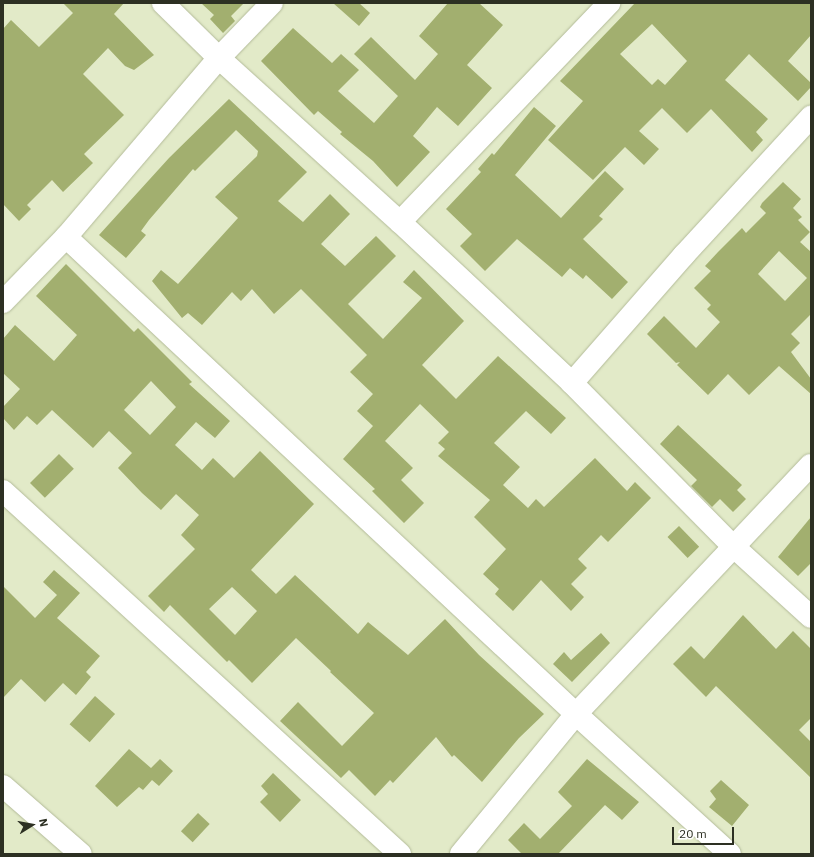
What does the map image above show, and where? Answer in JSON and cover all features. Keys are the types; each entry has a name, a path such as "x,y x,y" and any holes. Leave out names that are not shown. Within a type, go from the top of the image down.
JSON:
{"street":[{"path":"163,3 219,58 400,222 572,383 733,546 811,617"},
{"path":"3,302 66,237 219,58 272,3"},
{"path":"400,222 609,3"},
{"path":"572,383 684,255 811,117"},
{"path":"66,237 576,714 730,854"},
{"path":"461,854 576,714 811,465"},
{"path":"3,491 400,854"},
{"path":"3,786 81,854"}],"building":[{"path":"63,3 124,3 114,14 154,55 134,70 125,66 108,48 83,74 124,115 84,154 93,163 63,192 52,180 27,205 31,209 19,221 3,204 3,29 11,20 39,47 73,13"},
{"path":"201,3 244,3 231,16 235,21 223,33 210,19 214,15"},
{"path":"333,3 359,3 370,13 359,26"},
{"path":"448,3 479,3 503,25 467,65 492,88 458,126 437,107 413,136 430,152 397,187 373,161 340,134 342,132 318,111 314,115 261,61 293,28 332,63 341,54 359,70 338,91 374,123 398,96 354,54 371,37 415,80 438,54 419,36"},
{"path":"635,3 811,3 811,35 788,61 811,83 811,87 798,101 749,54 725,80 768,119 756,132 763,140 752,152 711,109 687,133 662,108 639,131 659,149 644,165 625,147 593,180 548,140 583,101 560,81","holes":["652,24 687,61 665,85 658,79 652,85 620,54"]},
{"path":"229,99 307,172 278,201 303,222 330,194 350,214 321,244 345,266 376,236 396,256 348,304 383,339 422,298 403,282 414,270 464,321 422,365 456,399 498,356 566,418 551,434 526,411 494,443 520,467 503,485 528,508 536,499 544,507 595,458 627,491 635,482 651,498 608,542 601,535 578,559 587,568 571,584 584,597 571,611 541,580 513,611 495,594 499,589 483,574 506,549 474,517 490,500 438,456 445,449 438,443 449,432 420,404 385,441 413,468 401,480 424,503 404,523 372,491 375,489 343,459 373,426 357,411 373,394 350,372 367,355 301,289 274,314 252,289 241,301 232,292 202,325 188,313 182,318 152,281 161,270 178,284 238,218 215,197 257,156 258,151 236,130 195,171 193,169 149,220 141,231 146,235 126,258 99,235 169,158"},
{"path":"534,107 556,126 515,175 561,218 605,171 624,189 599,216 603,219 583,239 628,282 612,299 586,275 583,279 570,268 562,277 517,239 485,271 460,246 472,234 446,209 481,172 478,169 492,153 494,155"},
{"path":"783,182 801,199 793,208 802,217 798,220 810,232 800,242 811,252 811,314 791,334 800,343 791,352 811,379 811,394 779,366 749,395 728,374 708,395 677,365 680,362 676,363 647,334 664,316 696,348 720,322 707,309 711,305 694,288 711,271 705,266 718,252 742,228 746,233 766,213 760,207 762,203","holes":["779,251 807,278 785,301 758,274"]},
{"path":"66,264 134,332 138,328 192,382 189,384 230,421 215,438 196,422 175,445 202,470 213,458 234,478 260,451 314,504 251,570 276,594 295,575 358,634 368,622 408,655 445,619 479,655 544,714 519,738 482,782 454,755 452,757 436,737 393,783 390,780 375,796 349,770 341,778 280,721 298,702 342,746 374,713 330,672 331,671 296,638 252,683 229,660 227,662 170,605 164,612 148,596 195,549 181,535 199,515 176,494 161,510 142,493 118,468 132,453 109,431 93,448 52,410 37,425 27,416 14,430 3,418 3,407 20,389 3,373 3,339 15,325 54,361 77,335 36,296","holes":["151,381 176,407 150,435 124,410","232,587 257,611 235,635 209,609"]},
{"path":"678,425 742,485 737,490 746,499 733,512 720,499 712,507 691,486 697,480 660,444"},
{"path":"59,454 74,469 45,498 30,483"},
{"path":"811,517 811,563 798,576 778,557"},
{"path":"679,526 699,547 688,558 667,537"},
{"path":"54,570 80,593 57,618 100,656 86,672 91,677 76,695 63,683 45,702 21,679 3,698 3,586 35,618 57,595 43,582"},
{"path":"743,615 776,649 793,631 811,649 811,718 799,730 811,742 811,778 716,686 706,697 673,664 691,646 704,659"},
{"path":"601,633 610,643 572,682 553,664 564,652 571,660"},
{"path":"95,696 115,714 90,742 70,724"},
{"path":"129,749 151,768 160,759 173,771 159,786 152,780 143,790 139,787 117,807 95,786"},
{"path":"587,759 639,802 622,820 605,805 558,854 522,854 508,840 524,823 540,839 572,806 558,792"},
{"path":"273,773 301,800 280,822 260,802 268,794 261,786"},
{"path":"721,780 749,805 732,826 709,807 716,799 710,791"},
{"path":"198,813 210,824 193,842 181,831"}]}
